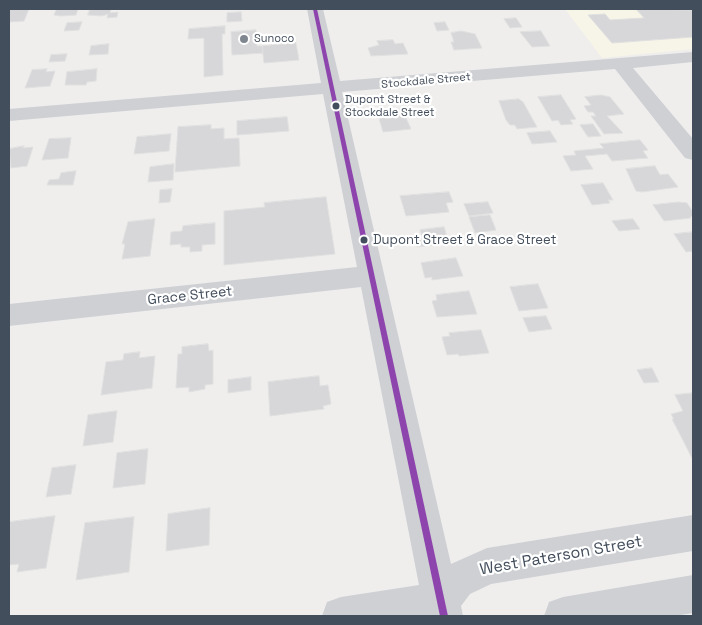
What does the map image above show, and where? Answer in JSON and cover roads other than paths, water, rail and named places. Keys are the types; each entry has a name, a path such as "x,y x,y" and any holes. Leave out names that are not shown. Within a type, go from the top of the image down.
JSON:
{"street":[{"path":"315,9 371,276 448,611 341,616"},
{"name":"Stockdale Street","path":"9,115 693,58"},
{"path":"620,64 693,153"},
{"name":"Grace Street","path":"9,315 371,276"},
{"name":"West Paterson Street","path":"448,611 457,581 487,566 693,533"},
{"path":"563,616 693,594"}],"place":[{"name":"Sunoco","path":"244,39"},
{"name":"Dupont Street & Stockdale Street","path":"336,106"},
{"name":"Dupont Street & Grace Street","path":"364,240"}]}
